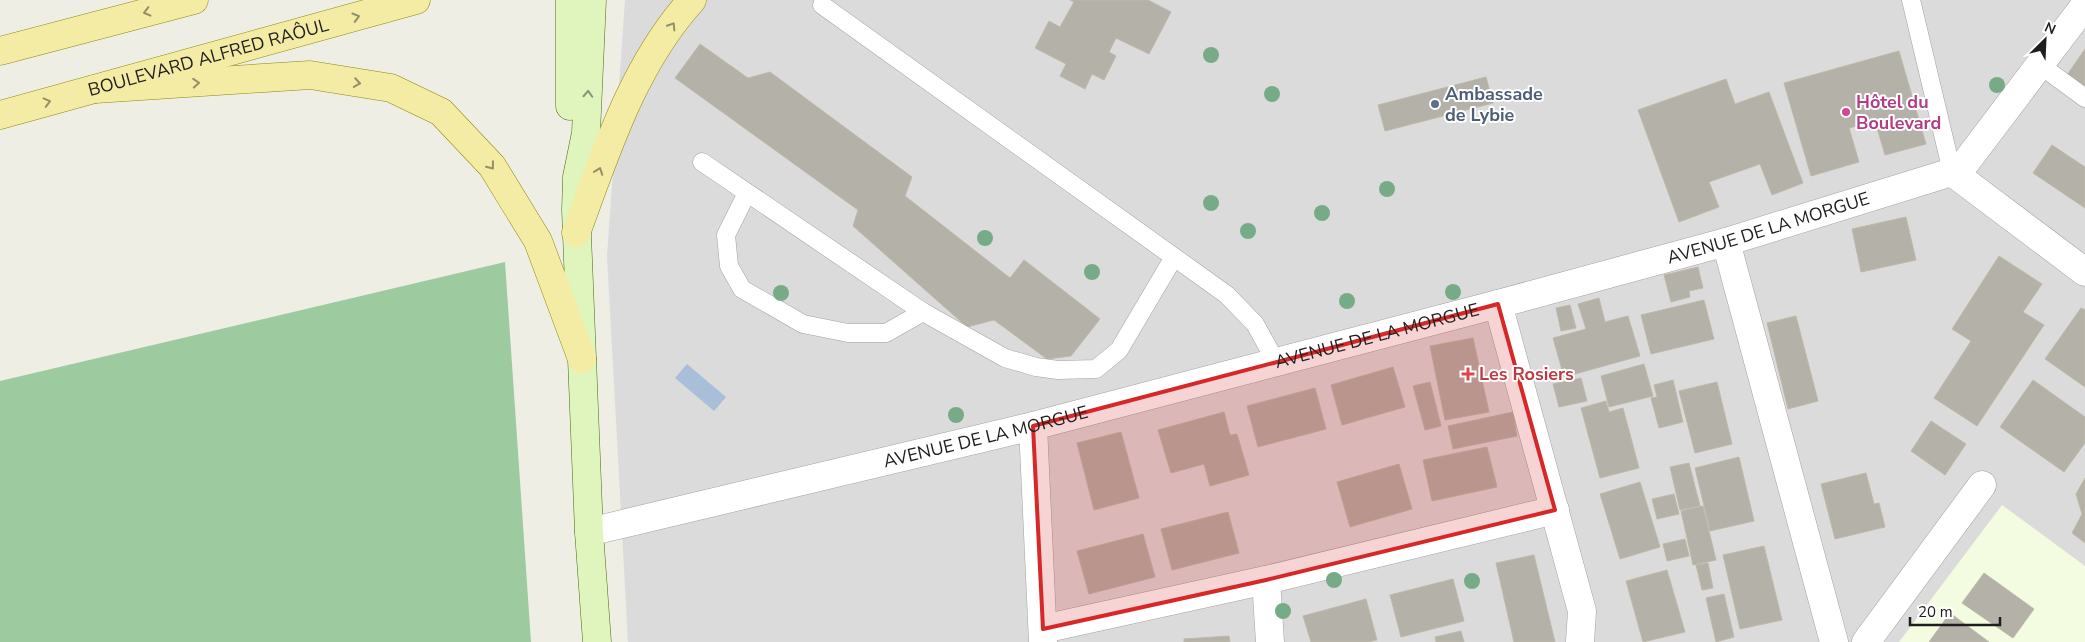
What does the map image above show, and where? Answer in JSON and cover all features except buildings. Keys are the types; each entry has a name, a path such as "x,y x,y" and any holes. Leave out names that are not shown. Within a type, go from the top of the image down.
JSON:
{"main road":[{"path":"0,50 194,0"},
{"name":"BOULEVARD ALFRED RAÔUL","path":"0,115 416,0"},
{"path":"570,0 570,136 577,177"},
{"path":"592,0 586,133 577,177 576,233 589,532 597,642"},
{"path":"576,233 612,135 634,88 678,16 692,0"},
{"path":"95,89 310,75 391,88 441,112 492,166 538,241 582,359"}],"street":[{"name":"AVENUE DE LA MORGUE","path":"589,532 1033,426 1498,304 1726,242 1952,172 1963,166 2085,5"},
{"path":"1952,172 2085,272"},
{"path":"1726,242 1834,642"},
{"path":"1498,304 1582,611 1580,642"},
{"path":"1033,426 1043,636 1555,510"},
{"path":"1866,642 1982,485"},
{"path":"1266,580 1270,642"}],"lane":[{"path":"1911,0 1952,172"},
{"path":"822,5 1227,295 1255,324 1276,362"},
{"path":"2040,65 2085,98"},
{"path":"702,162 923,312 1005,358 1036,367 1058,370 1096,369 1119,350 1174,257"},
{"path":"747,193 726,235 729,266 742,289 803,324 848,332 886,333 923,312"}],"highlighted area":[{"path":"1498,304 1555,510 1266,580 1043,629 1033,426"}],"shaded area":[{"path":"625,0 2085,0 2085,642 628,642 607,256"},
{"path":"2002,505 2085,566 2085,642 1899,642"}],"green space":[{"path":"505,262 531,642 0,642 0,381"}],"water":[{"path":"687,364 726,397 714,411 675,378"}],"place":[{"name":"Ambassade de Lybie","path":"1435,104"},
{"name":"Hôtel du Boulevard","path":"1846,112"},
{"name":"Les Rosiers","path":"1468,374"}]}
